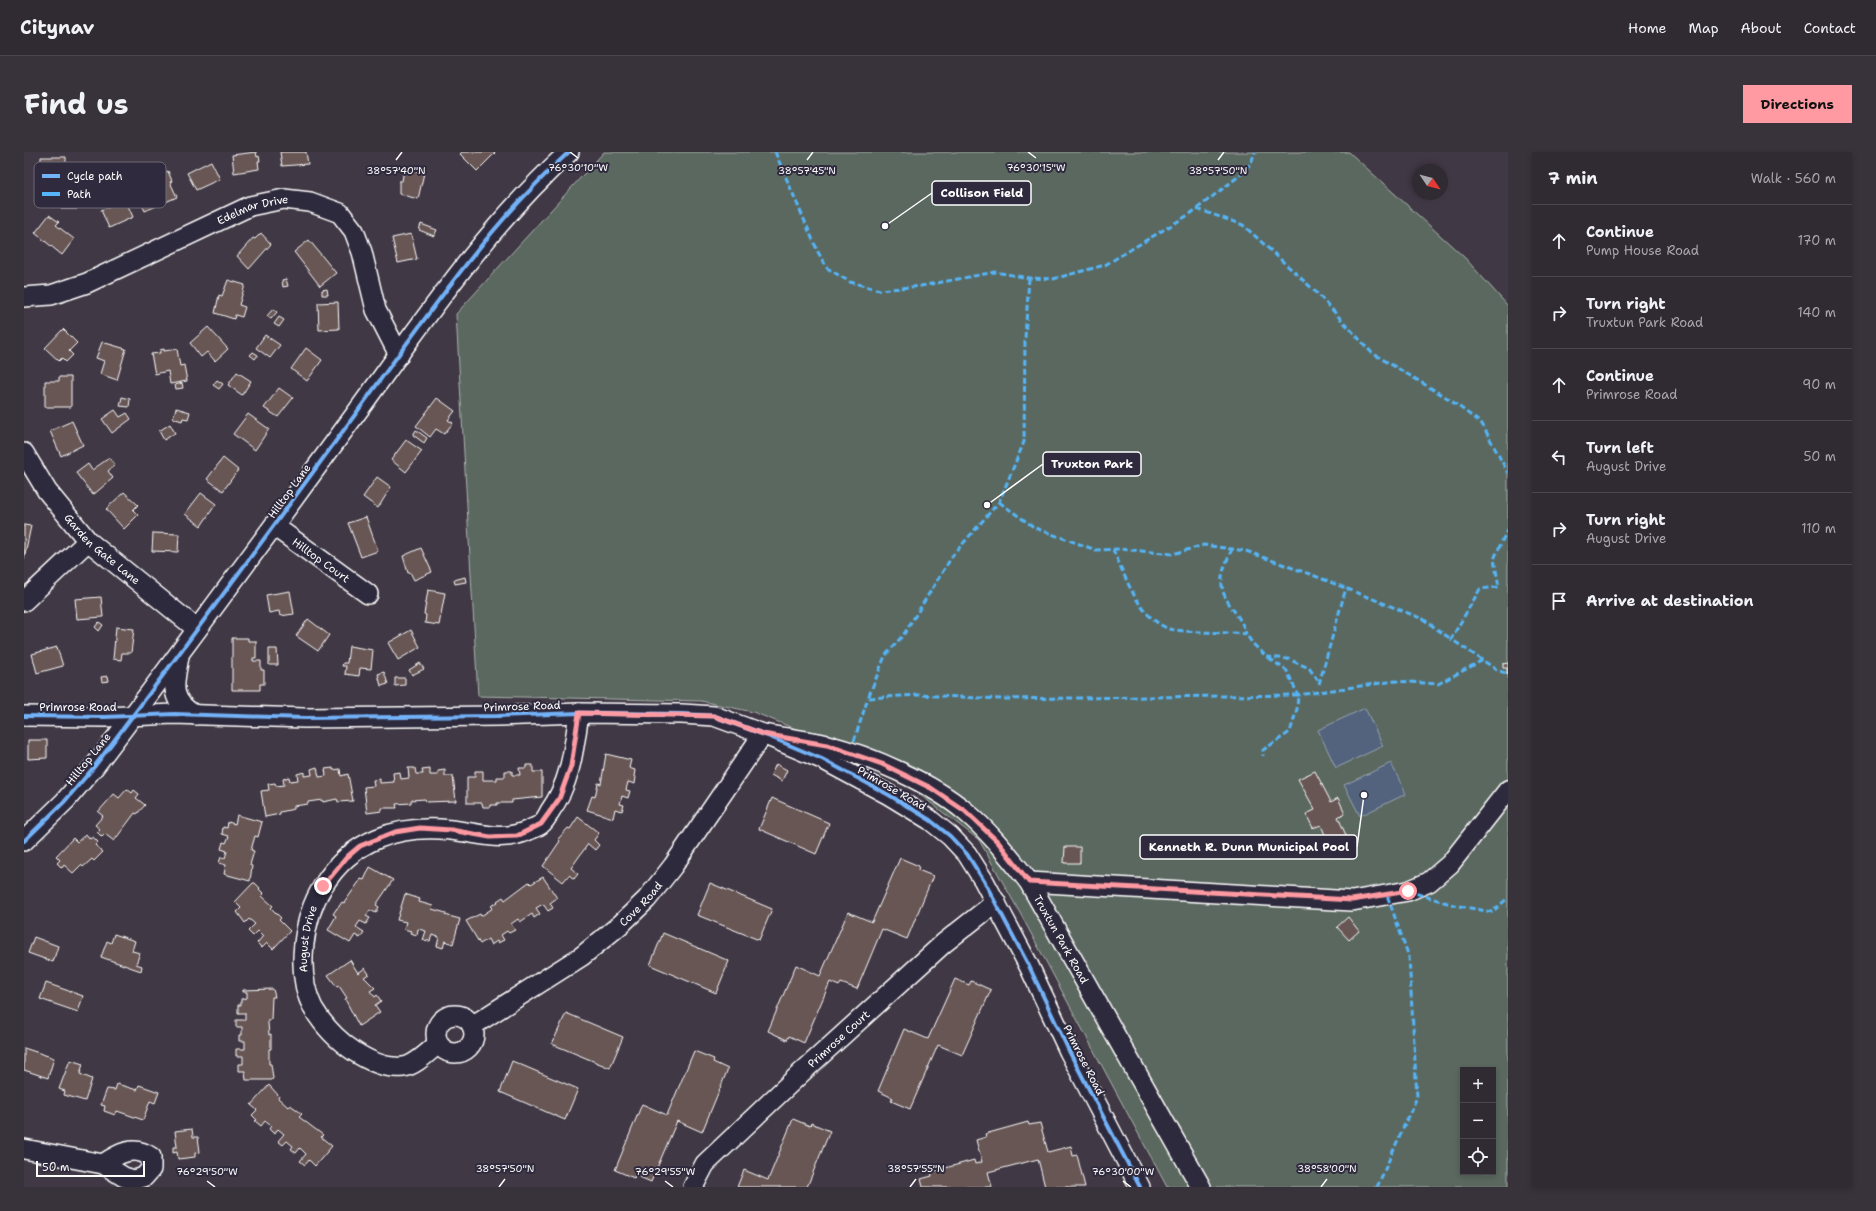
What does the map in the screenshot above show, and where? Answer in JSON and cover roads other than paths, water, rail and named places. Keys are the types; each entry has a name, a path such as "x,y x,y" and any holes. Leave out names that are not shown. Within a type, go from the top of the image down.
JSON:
{"street":[{"name":"Hilltop Lane","path":"24,841 65,801 94,768 464,268 512,211 569,152"},
{"name":"Edelmar Drive","path":"24,297 51,295 87,283 250,206 284,199 310,202 340,213 354,231 362,252 376,310 399,355"},
{"name":"Garden Gate Lane","path":"24,453 47,491 88,541 197,629"},
{"name":"Hilltop Court","path":"274,526 368,594"},
{"path":"24,600 88,541"},
{"path":"180,653 173,686 183,709 196,715"},
{"name":"Primrose Road","path":"24,716 132,717 174,714 305,718 408,718 579,713 714,716 763,734 822,759 889,794 930,820 950,836 967,854 996,902 1029,966 1069,1051 1140,1187"},
{"name":"August Drive","path":"438,1044 414,1063 404,1068 370,1062 343,1044 333,1034 313,1006 306,984 303,955 304,938 314,904 323,886 347,857 360,846 395,832 420,828 451,830 490,837 517,836 541,824 559,799 571,766 579,713"},
{"name":"Truxtun Park Road","path":"763,734 827,745 882,764 931,788 965,811 998,842 1029,882 1201,1187"},
{"name":"Cove Road","path":"472,1026 582,956 647,899 673,866 763,734"},
{"path":"1029,882 1352,900 1408,891 1429,882 1450,864 1508,790"},
{"name":"Primrose Court","path":"693,1187 705,1164 801,1073 944,943 996,902"},
{"path":"460,1015 466,1018 472,1026 474,1040 467,1050 454,1054 448,1053 438,1044 436,1031 438,1025 448,1016 460,1015"},
{"path":"24,1149 103,1164"}],"water":[{"path":"1365,708 1383,746 1336,768 1318,730"},
{"path":"1391,763 1406,794 1360,816 1344,785"}],"place":[{"name":"Collison Field","path":"885,226"},
{"name":"Truxton Park","path":"987,505"},
{"name":"Kenneth R. Dunn Municipal Pool","path":"1364,795"}]}
